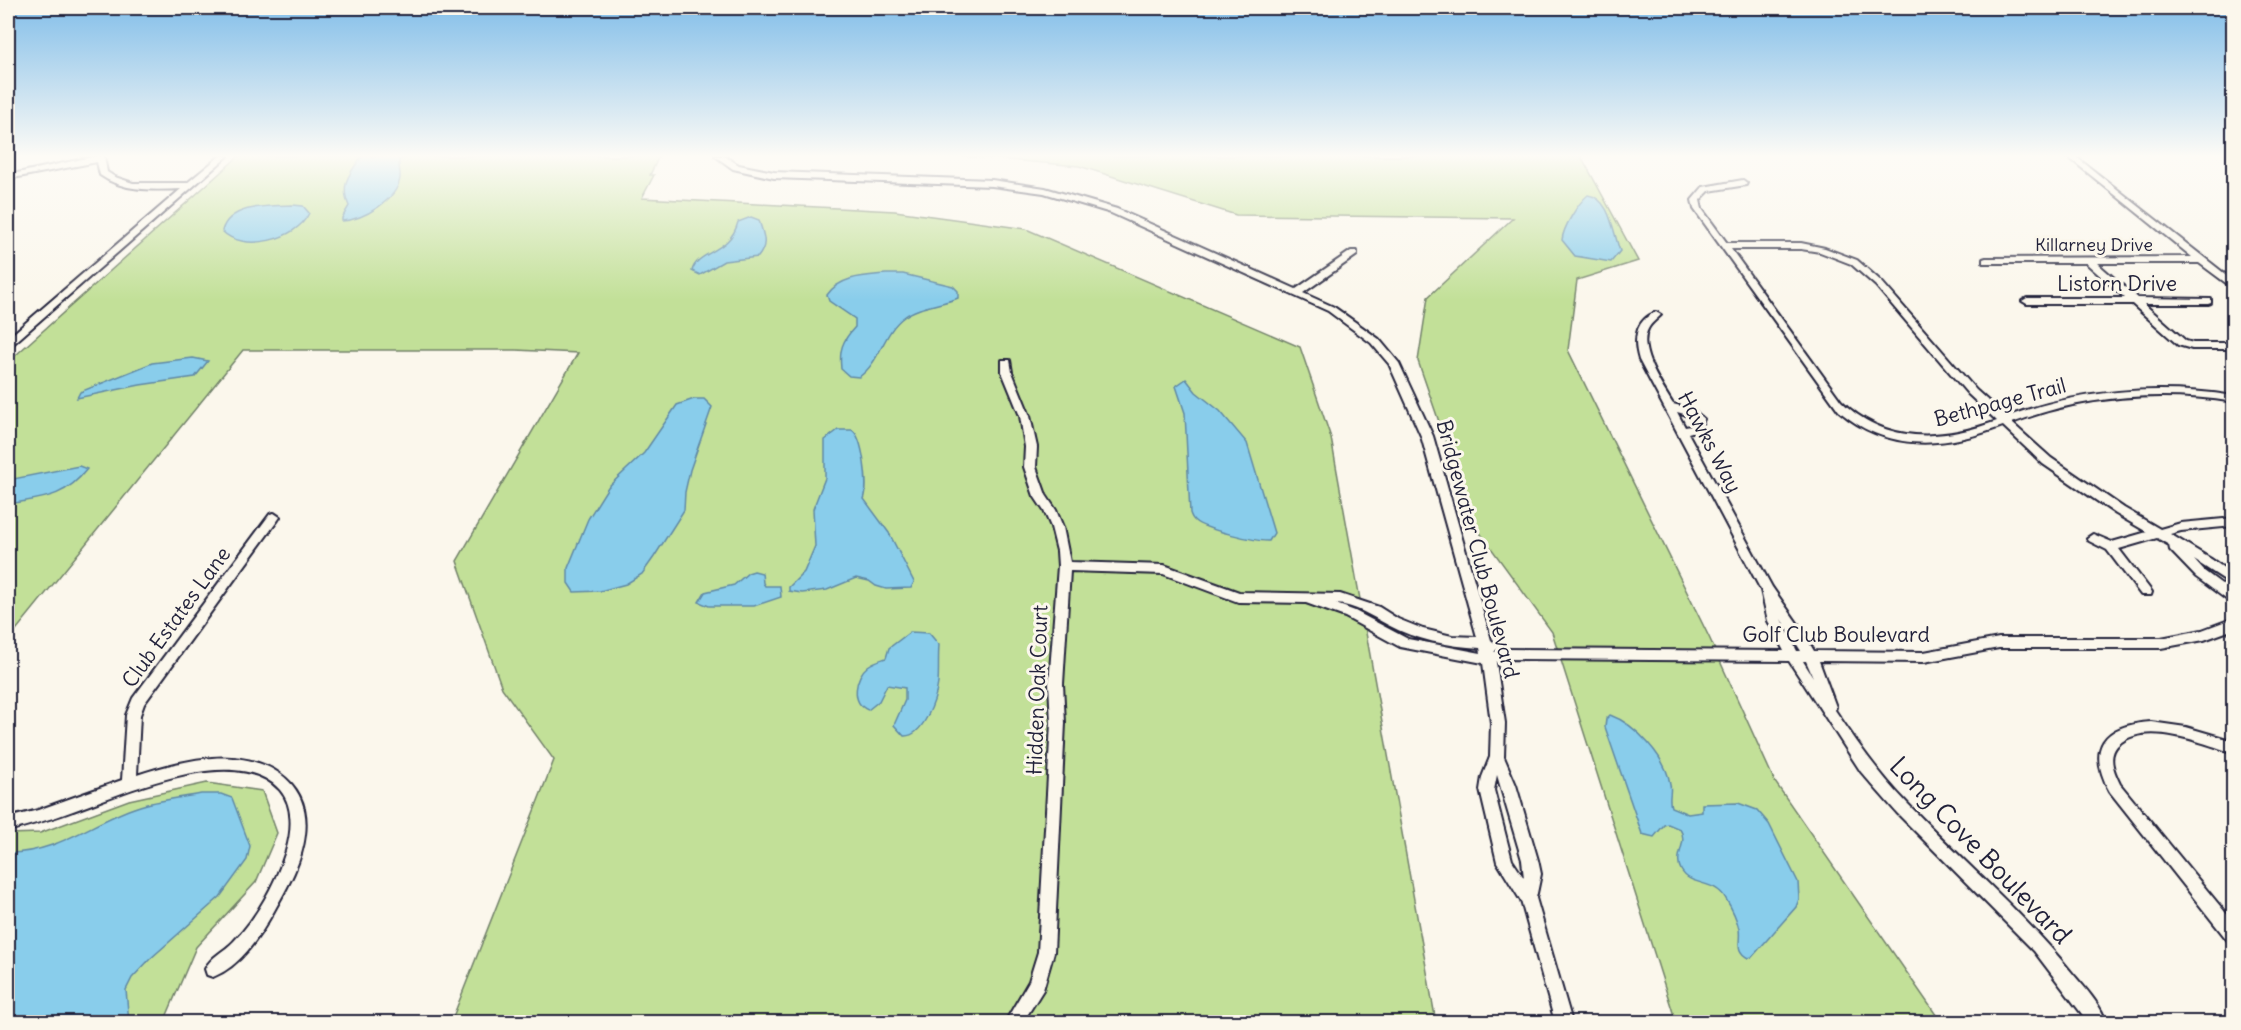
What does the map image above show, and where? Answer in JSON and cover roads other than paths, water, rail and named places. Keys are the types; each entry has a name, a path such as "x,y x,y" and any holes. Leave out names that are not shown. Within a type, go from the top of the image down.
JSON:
{"street":[{"path":"8,344 168,204"},
{"name":"Bridgewater Club Boulevard","path":"1090,204 1114,211 1331,309 1375,341 1394,363 1427,436 1485,643 1498,723 1497,757 1489,777 1487,790 1505,862 1528,898 1563,1023"},
{"name":"Bethpage Trail","path":"1696,204 1723,246 1837,403 1860,422 1903,438 1935,441 1955,439 2038,409 2110,396 2184,394 2234,399"},
{"path":"2132,204 2234,286"},
{"path":"1723,246 1801,246 1822,250 1854,262 1879,284 1971,392 2047,460 2083,487 2207,562 2231,580"},
{"path":"1297,293 1354,253"},
{"path":"2088,260 2186,345 2234,346"},
{"name":"Killarney Drive","path":"1986,261 2202,260"},
{"name":"Listorn Drive","path":"2026,301 2208,301"},
{"name":"Hawks Way","path":"1656,315 1645,321 1640,345 1647,367 1767,590 1790,621 1809,657"},
{"name":"Hidden Oak Court","path":"1006,362 1007,372 1025,416 1031,447 1030,467 1040,496 1057,527 1064,566 1056,684 1058,723 1046,952 1037,984 1013,1023"},
{"path":"1669,407 1688,411 1699,419 1695,428 1682,431"},
{"name":"Club Estates Lane","path":"129,785 133,715 138,702 274,517"},
{"path":"2111,547 2156,533 2200,524 2234,522"},
{"path":"2156,533 2209,582 2234,600"},
{"path":"2093,538 2111,547 2146,592"},
{"name":"Golf Club Boulevard","path":"1064,566 1152,568 1178,573 1238,597 1309,599 1388,626 1436,637 1485,643 1506,654"},
{"path":"2209,582 2231,580"},
{"name":"Hawks Way","path":"1767,590 1775,621 1793,656"},
{"name":"Golf Club Boulevard","path":"1388,626 1404,643 1488,659 1506,654 1924,657 2000,643 2161,643 2204,635 2234,623"},
{"name":"Long Cove Boulevard","path":"1793,656 1854,752 1882,787 2040,945 2075,989 2098,1023"},
{"name":"Long Cove Boulevard","path":"1809,657 1825,687 1830,711"},
{"path":"2234,747 2170,730 2138,728 2123,732 2116,737 2106,751 2105,759 2107,773 2115,788 2234,936"},
{"name":"Bridgewater Club Boulevard","path":"1497,757 1509,785 1530,860 1533,874 1528,898"},
{"path":"8,824 78,804 158,774 204,764 249,766 272,775 293,795 298,813 297,841 281,881 252,931 240,947 213,969"}],"water":[{"path":"348,204 382,204 360,217 342,221"},
{"path":"1580,204 1602,204 1610,217 1620,251 1611,262 1575,256 1562,240"},
{"path":"303,206 309,213 303,222 282,236 256,242 243,241 231,238 222,231 226,222 242,211 252,208"},
{"path":"751,217 759,220 764,239 758,257 724,261 700,275 692,271 700,259 728,240 738,222"},
{"path":"886,274 903,274 953,286 958,291 958,298 916,310 904,317 891,331 866,371 859,377 849,376 841,369 842,346 855,327 855,319 829,301 827,295 832,289 846,281"},
{"path":"193,358 208,361 195,377 77,398 80,392 152,363"},
{"path":"1186,379 1196,392 1220,411 1247,443 1274,533 1269,541 1219,531 1200,524 1192,517 1185,413 1176,386"},
{"path":"694,399 704,399 712,407 690,470 684,510 642,574 626,584 600,591 574,592 568,583 568,568 588,519 608,487 644,453 677,405"},
{"path":"838,430 852,430 856,434 864,462 866,484 864,499 889,533 914,582 911,588 886,589 856,578 827,590 802,593 789,591 789,587 804,572 815,546 813,509 825,478 825,440"},
{"path":"79,466 87,469 61,492 8,504 8,480"},
{"path":"754,571 762,573 765,586 780,586 781,597 754,606 709,606 699,602 705,592 734,585 748,573"},
{"path":"910,632 929,633 939,645 938,678 935,699 923,724 911,735 904,736 894,725 905,700 905,688 887,685 879,701 868,710 859,702 856,689 864,670 872,663 886,658 889,648"},
{"path":"1610,715 1620,719 1639,734 1656,753 1667,774 1671,807 1688,814 1702,812 1702,804 1738,803 1757,810 1769,824 1798,882 1799,899 1796,907 1752,957 1748,958 1741,952 1737,922 1721,892 1685,876 1681,870 1679,859 1683,839 1680,829 1668,824 1664,825 1654,837 1642,834 1605,727 1606,719"},
{"path":"201,794 221,794 232,798 250,846 247,860 220,897 132,978 126,990 129,1022 8,1022 8,853 43,848 120,813 145,805"}]}
